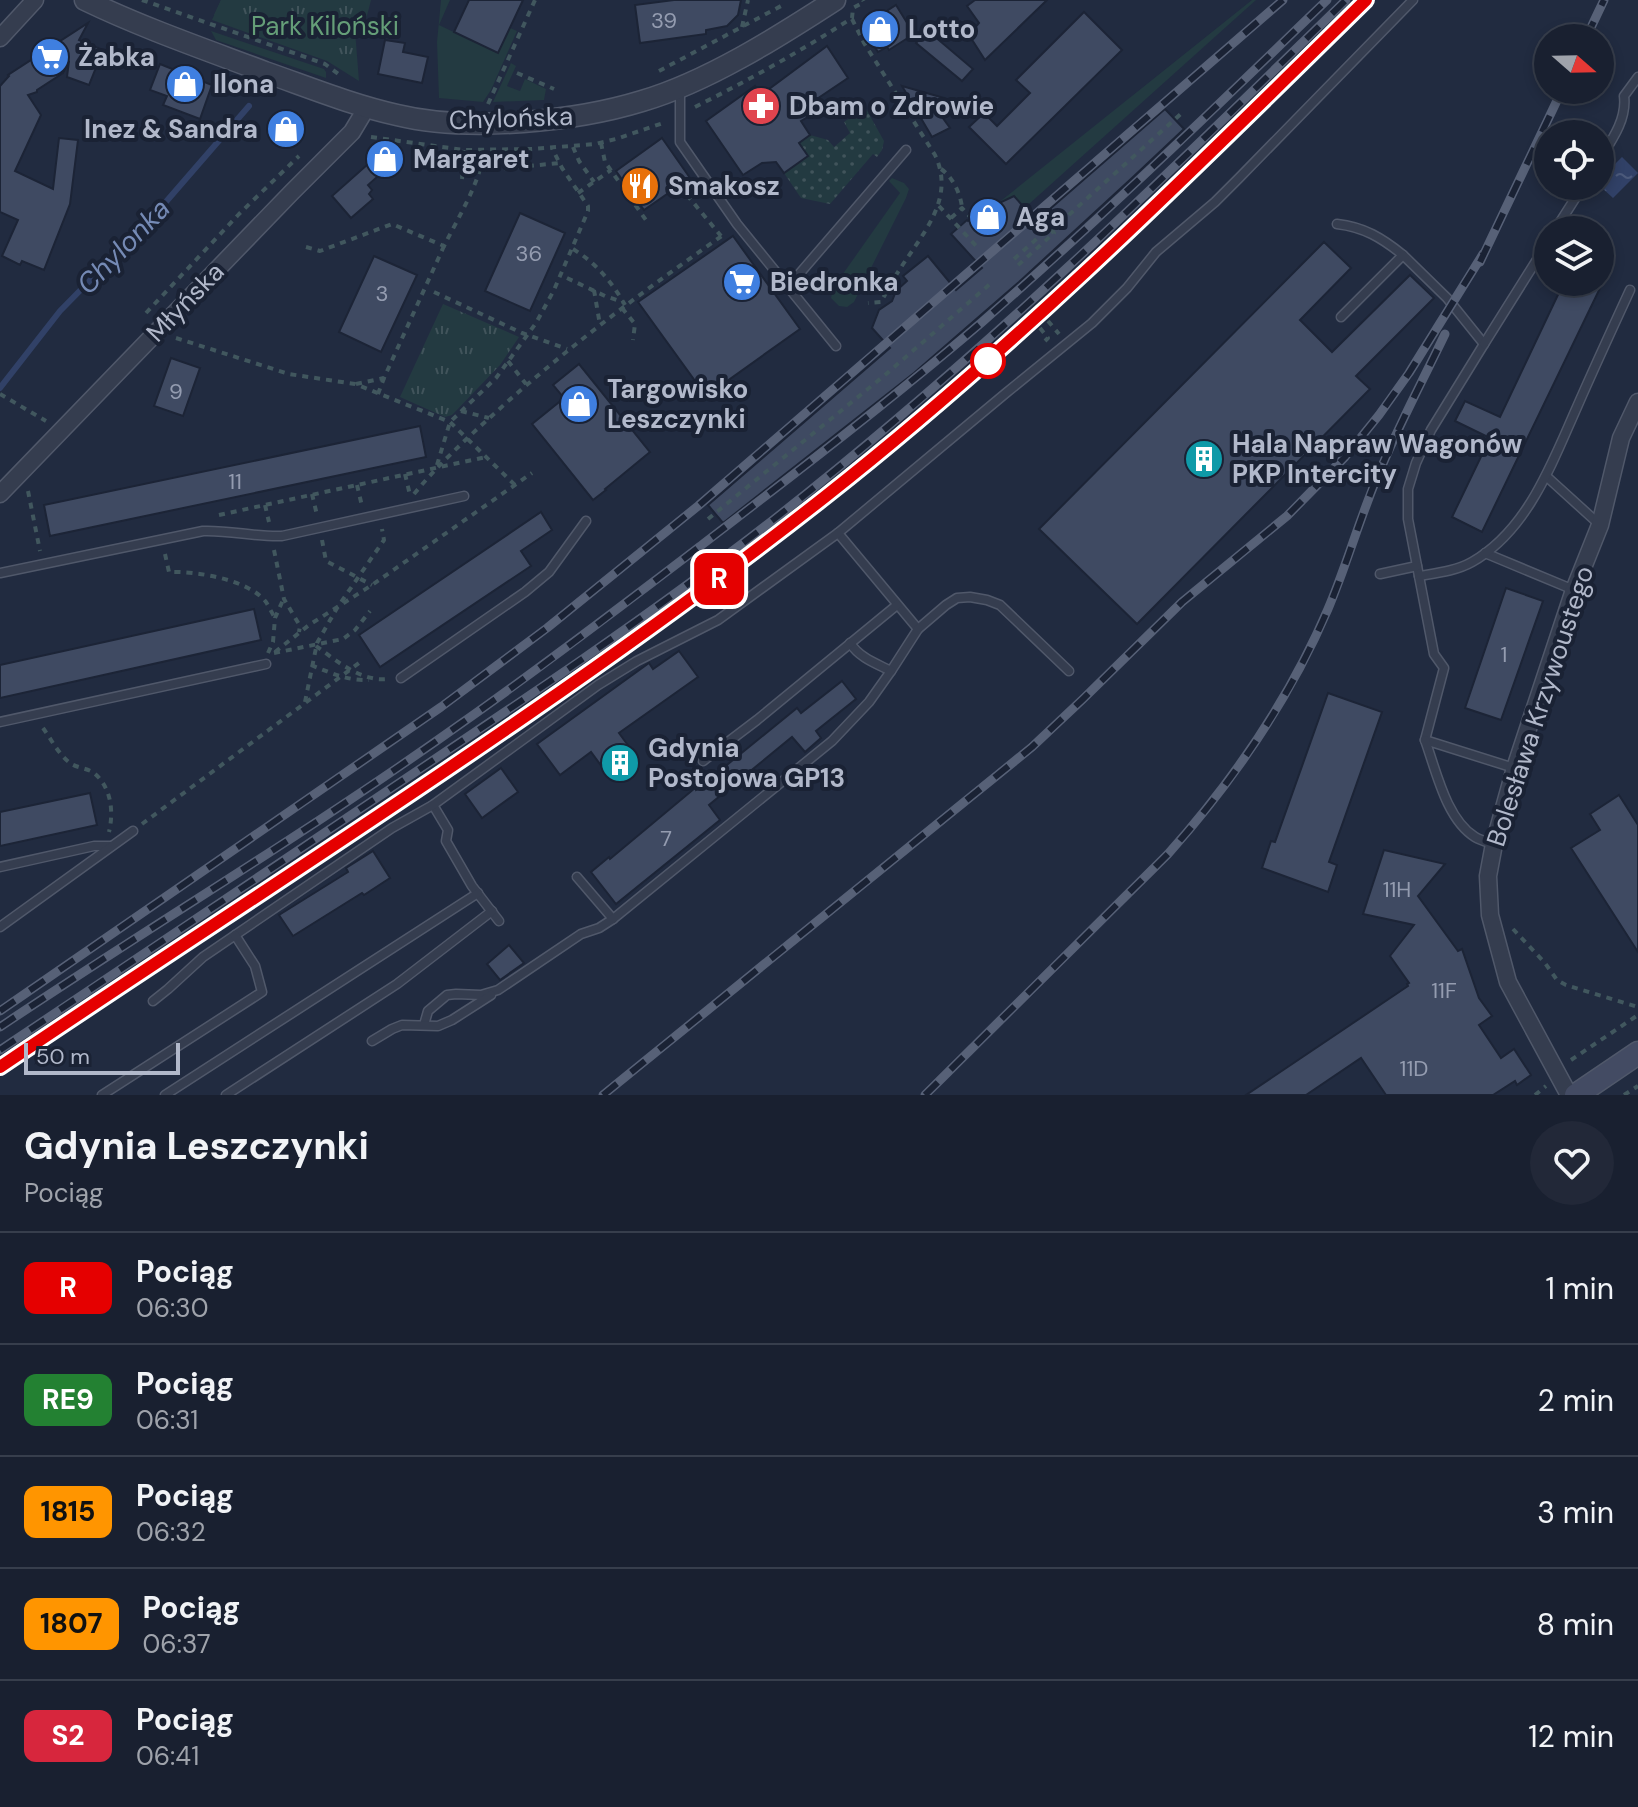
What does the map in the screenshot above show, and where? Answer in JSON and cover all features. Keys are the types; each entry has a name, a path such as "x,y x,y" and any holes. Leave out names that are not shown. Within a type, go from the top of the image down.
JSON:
{"main road":[{"path":"1576,1095 1638,1053"}],"street":[{"path":"0,38 35,0"},
{"name":"Chylońska","path":"85,0 131,22 331,96 399,116 477,124 558,120 645,100 700,78 748,53 823,3"},
{"name":"Młyńska","path":"0,494 352,132 367,107"},
{"name":"Bolesława Krzywoustego","path":"1569,1095 1508,982 1490,915 1488,876 1515,768 1574,590 1600,525 1621,438 1638,402"}],"lane":[{"path":"153,1001 203,957 392,828 433,805 598,685 637,661 718,620 838,533 1092,323 1127,288 1156,252 1215,202 1413,0"},
{"path":"1614,134 1622,119 1624,96 1638,77"},
{"path":"680,86 680,142 737,224 836,346"},
{"path":"788,287 906,150"},
{"path":"1337,224 1351,225 1374,234 1403,255 1447,298 1484,344"},
{"path":"1341,317 1403,255"},
{"path":"1494,844 1477,838 1457,821 1425,740 1444,668 1434,654 1408,519 1408,489 1431,430 1534,264"},
{"path":"1419,576 1457,569 1485,553 1522,517 1546,476 1630,290"},
{"path":"1546,476 1600,525"},
{"path":"0,573 203,531 282,536 464,496"},
{"path":"401,678 549,572 586,521"},
{"path":"838,533 918,629"},
{"path":"1485,553 1574,590"},
{"path":"1380,574 1417,566"},
{"path":"372,1041 402,1025 438,1026 452,1020 581,934 613,919 832,741 869,702 918,629 957,598 976,597 1000,605 1069,671"},
{"path":"703,761 897,605"},
{"path":"850,643 856,652 891,671"},
{"path":"0,722 269,657"},
{"path":"1425,740 1515,768"},
{"path":"433,805 448,830 446,841 499,921"},
{"path":"0,927 107,845 133,831"},
{"path":"0,867 107,845"},
{"path":"577,877 613,919"},
{"path":"165,1095 478,893"},
{"path":"226,1095 397,984 492,911"},
{"path":"102,1095 262,992 255,966 235,935"},
{"path":"424,1025 428,1011 447,995 490,994 498,990"}],"path":[{"path":"142,0 325,64 338,75"},
{"path":"477,105 490,106 523,22 535,0"},
{"path":"742,27 748,0"},
{"path":"653,75 781,6"},
{"path":"517,73 554,89"},
{"path":"1051,231 1184,111"},
{"path":"601,142 605,162 648,223"},
{"path":"573,146 594,182"},
{"path":"436,468 450,422 496,378 528,334 554,290 588,211 588,206 552,148"},
{"path":"462,179 464,150"},
{"path":"378,394 480,169 484,150"},
{"path":"480,169 560,163"},
{"path":"940,169 946,172 961,198 962,208 981,229"},
{"path":"578,193 611,170"},
{"path":"687,195 721,236"},
{"path":"939,206 979,249"},
{"path":"951,218 962,208"},
{"path":"306,247 320,251 392,224 444,246"},
{"path":"405,474 410,498 467,438 569,349 624,305 737,224"},
{"path":"1014,259 1049,228 1051,231"},
{"path":"1016,267 1054,233 1051,231"},
{"path":"572,249 607,277 635,324 633,340"},
{"path":"567,278 624,305"},
{"path":"708,519 885,375 990,284"},
{"path":"594,290 600,325"},
{"path":"434,292 569,349"},
{"path":"1048,321 1055,329"},
{"path":"169,336 289,374 355,384 450,422 516,486"},
{"path":"508,361 527,385"},
{"path":"355,384 384,378"},
{"path":"0,394 47,422"},
{"path":"461,411 489,418"},
{"path":"205,518 486,457"},
{"path":"269,657 309,625 372,585 532,473"},
{"path":"357,485 365,518"},
{"path":"28,491 43,565"},
{"path":"312,494 326,561 372,585"},
{"path":"305,702 316,645 337,608 384,540 380,515"},
{"path":"162,539 169,572 187,571 236,583 265,601 275,618"},
{"path":"269,657 275,618 284,599 300,626 299,633"},
{"path":"269,657 343,639 370,611"},
{"path":"300,626 309,625"},
{"path":"316,645 351,669 376,680"},
{"path":"133,831 359,663"},
{"path":"311,665 355,681 401,678"},
{"path":"31,716 72,765 92,772 108,791 112,818 107,845"},
{"path":"1490,915 1509,925 1557,980 1638,1007"},
{"path":"1535,1095 1563,1066 1638,1015"},
{"path":"1624,1095 1638,1086"}],"green space":[{"name":"Park Kiloński","path":"221,0 359,30 355,30 359,81 327,61 212,20"},
{"name":"Park Kiloński","path":"221,0 371,0 365,31 354,30 355,77 326,55 214,15"},
{"path":"441,0 450,0 439,25 497,53 510,28 517,31 483,102 439,98 437,42"},
{"path":"1252,0 1256,0 1029,204 997,204"},
{"path":"211,31 324,69 326,78 216,40"},
{"path":"511,63 516,66 507,86 520,91 525,79 546,89 544,100 493,102"},
{"path":"865,107 884,141 882,150 877,157 873,154 830,204 801,198 784,173 808,156 799,143 810,135 828,140 834,147 850,133 844,122"},
{"path":"892,178 909,189 906,198 854,302 847,307 839,306 831,298 833,288 900,193 889,181"},
{"path":"443,304 519,337 500,365 452,415 445,417 400,397"}],"water":[{"path":"1622,157 1638,173 1614,197 1614,165"}],"building":[{"path":"469,0 523,0 498,53 454,32"},
{"path":"674,0 741,0 738,15 727,26 706,30 706,34 640,43 635,5"},
{"path":"975,0 1047,0 985,60 969,35 979,23 967,6"},
{"path":"896,5 914,34 889,50 887,47 878,52 862,27"},
{"path":"1084,12 1122,50 1006,164 969,127 984,113 997,126 1030,93 1016,80"},
{"path":"88,23 79,40 103,50 89,85 67,77 69,61 63,73 28,95 41,115 15,171 53,189 59,138 78,140 70,204 44,270 22,261 20,265 2,256 18,220 0,212 0,86 8,75"},
{"path":"927,30 973,69 962,81 916,43"},
{"path":"385,40 405,43 403,52 428,57 422,83 378,74"},
{"path":"827,46 848,78 805,107 811,115 801,121 810,135 799,143 808,156 784,173 776,162 762,163 743,175 706,121 755,86 761,95"},
{"path":"160,64 212,85 200,119 163,105 167,96 150,90"},
{"path":"902,86 944,98 940,114 950,128 932,137"},
{"path":"1165,109 1184,129 1132,178 914,373 723,523 708,505 890,348 872,328 879,310 892,301 896,291 907,281 903,276 928,256 956,290 982,268 951,234 967,220 975,215 979,220 997,204 1014,196 1036,221"},
{"name":"Inez & Sandra","path":"279,113 298,120 297,144 271,134"},
{"path":"662,138 690,178 644,210 616,171"},
{"path":"386,148 396,160 368,185 373,199 351,218 332,196"},
{"path":"520,213 565,233 530,311 485,291"},
{"path":"733,236 800,329 706,396 638,302"},
{"name":"Hala Napraw Wagonów PKP Intercity","path":"1324,242 1351,268 1300,320 1332,352 1410,275 1434,298 1356,376 1370,389 1137,624 1039,529"},
{"path":"374,256 417,275 381,352 339,332"},
{"path":"1557,296 1596,296 1482,532 1452,517 1490,438 1455,421 1465,401 1500,417"},
{"path":"171,358 200,368 183,416 154,406"},
{"path":"579,364 650,452 593,500 532,424 564,398 553,385"},
{"path":"420,426 426,457 50,536 44,505"},
{"path":"541,512 552,530 521,551 531,566 380,667 359,635"},
{"path":"1506,588 1543,601 1501,720 1465,708"},
{"path":"254,609 261,640 0,698 0,665"},
{"path":"679,651 698,677 619,733 638,759 611,779 591,752 560,775 537,744 649,663 653,669"},
{"path":"842,681 856,699 816,731 821,738 805,752 792,737 709,805 720,820 616,904 591,872 797,708 801,713"},
{"path":"1328,693 1382,712 1329,862 1337,865 1328,892 1262,868 1271,841 1275,842"},
{"path":"501,768 518,792 482,818 465,794"},
{"path":"90,793 97,825 0,846 0,812"},
{"path":"1619,795 1638,825 1638,952 1571,848 1600,830 1590,814"},
{"path":"1384,850 1445,864 1418,896 1458,951 1462,949 1479,998 1492,1016 1479,1025 1501,1058 1514,1049 1531,1075 1493,1095 1386,1095 1361,1058 1306,1095 1246,1095 1408,986 1409,983 1390,956 1414,925 1363,914"},
{"path":"373,851 390,878 293,936 279,915 348,872 346,868"},
{"path":"509,945 524,963 500,980 487,964"}],"waterway":[{"name":"Chylonka","path":"0,388 60,311 158,211 249,106"}],"railway":[{"path":"0,1011 441,707 547,628 698,506 1283,0"},
{"path":"0,1027 403,764 552,658 773,490 981,323 1156,163 1327,0"},
{"path":"0,1050 538,690 773,520 996,333 1346,0"},
{"path":"0,1067 522,718 625,646 826,496 1036,317 1170,192 1366,0"},
{"path":"1593,24 1604,0"},
{"path":"1480,262 1555,104"},
{"path":"603,1095 1032,747 1182,602 1287,516 1345,457 1379,415 1409,373 1483,254"},
{"path":"925,1095 1168,854 1258,738 1313,643 1382,466 1445,334"}],"train":[{"name":"R","path":"0,1067 530,713 780,532 880,453 1031,323 1159,203 1366,0"}],"place":[{"name":"Lotto","path":"880,29"},
{"name":"Żabka","path":"50,57"},
{"name":"Ilona","path":"185,84"},
{"name":"Dbam o Zdrowie","path":"761,106"},
{"name":"Inez & Sandra","path":"286,129"},
{"name":"Margaret","path":"385,159"},
{"name":"Smakosz","path":"640,186"},
{"name":"Aga","path":"988,217"},
{"name":"Biedronka","path":"742,282"},
{"name":"Targowisko Leszczynki","path":"579,404"},
{"name":"Hala Napraw Wagonów PKP Intercity","path":"1204,459"},
{"name":"Gdynia Postojowa GP13","path":"620,763"}]}
